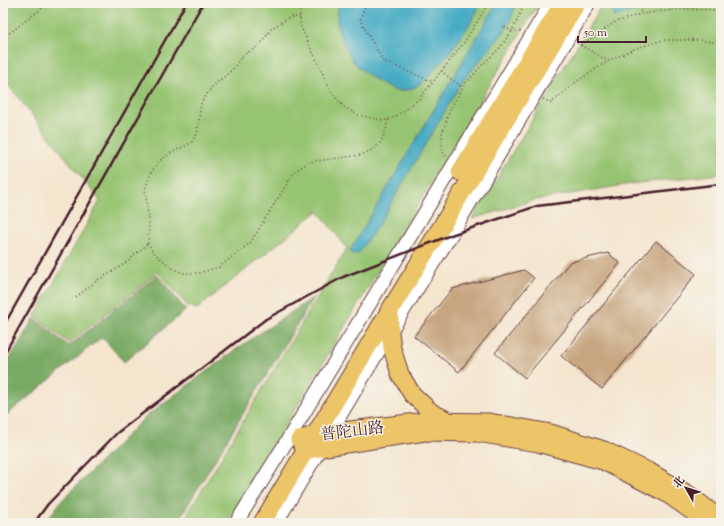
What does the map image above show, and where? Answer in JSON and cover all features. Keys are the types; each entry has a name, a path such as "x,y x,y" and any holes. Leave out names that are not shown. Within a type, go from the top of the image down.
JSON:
{"main road":[{"path":"262,523 562,3"},
{"path":"249,523 310,440 577,3"},
{"path":"390,310 392,348 400,374 412,394 431,412 451,422"},
{"name":"普陀山路","path":"310,440 426,421 489,422 551,433 604,450 650,472 691,496 721,520"},
{"name":"普陀山路","path":"310,440 425,432 477,432 538,443 602,461 666,493 707,523"}],"street":[{"path":"276,523 310,440 452,166 551,3"},
{"path":"236,523 310,440 390,332 451,235 589,3"}],"path":[{"path":"3,38 49,3"},
{"path":"304,3 300,11 300,25 332,93 344,107 358,115 380,120 388,120 405,110 420,98 463,44 484,12 488,3"},
{"path":"366,3 360,20 383,61 433,82"},
{"path":"452,166 442,151 442,134 450,109 462,87 499,49 512,30 521,12 523,3"},
{"path":"639,3 641,14"},
{"path":"581,45 615,22 641,14 682,9 721,10"},
{"path":"300,17 290,17 272,28 260,45 242,56 232,70 212,87 201,103 197,134 191,143 159,161 145,189 149,220 148,243 153,252 172,268 183,273 198,273 219,267 250,243 295,171 308,162 361,155 372,150 380,143 386,130 388,120"},
{"path":"501,25 512,30 534,32"},
{"path":"535,94 551,103 579,80 608,61 634,49 663,40 696,40 721,43"},
{"path":"441,71 462,87"},
{"path":"76,297 99,279 127,262 148,243"}],"green space":[{"path":"3,3 539,3 227,523 182,523 347,248 318,211 197,309 188,306 158,272 69,343 35,316 100,201 3,78"},
{"path":"603,3 721,3 721,174 630,184 535,200 472,219"},
{"path":"157,275 186,310 124,362 102,337 3,418 3,370 34,318 69,346"},
{"path":"314,297 177,523 45,523 62,500 145,417 238,348"}],"water":[{"path":"339,3 481,3 471,21 448,55 426,79 416,87 398,91 393,90 374,79 353,61 342,40 337,24"},
{"path":"497,3 516,3 509,24 465,78 379,224 358,254 352,254 350,251"},
{"path":"614,3 721,3 721,6 674,4 630,12 613,17"}],"building":[{"path":"656,241 696,274 602,389 561,356"},
{"path":"608,253 620,263 525,378 495,353 570,262"},
{"path":"524,270 534,278 459,372 414,336 452,289"}],"railway":[{"path":"3,327 186,3"},
{"path":"3,356 203,3"},
{"path":"34,523 48,504 117,433 266,319 343,277 451,235 537,206 721,184"}]}
